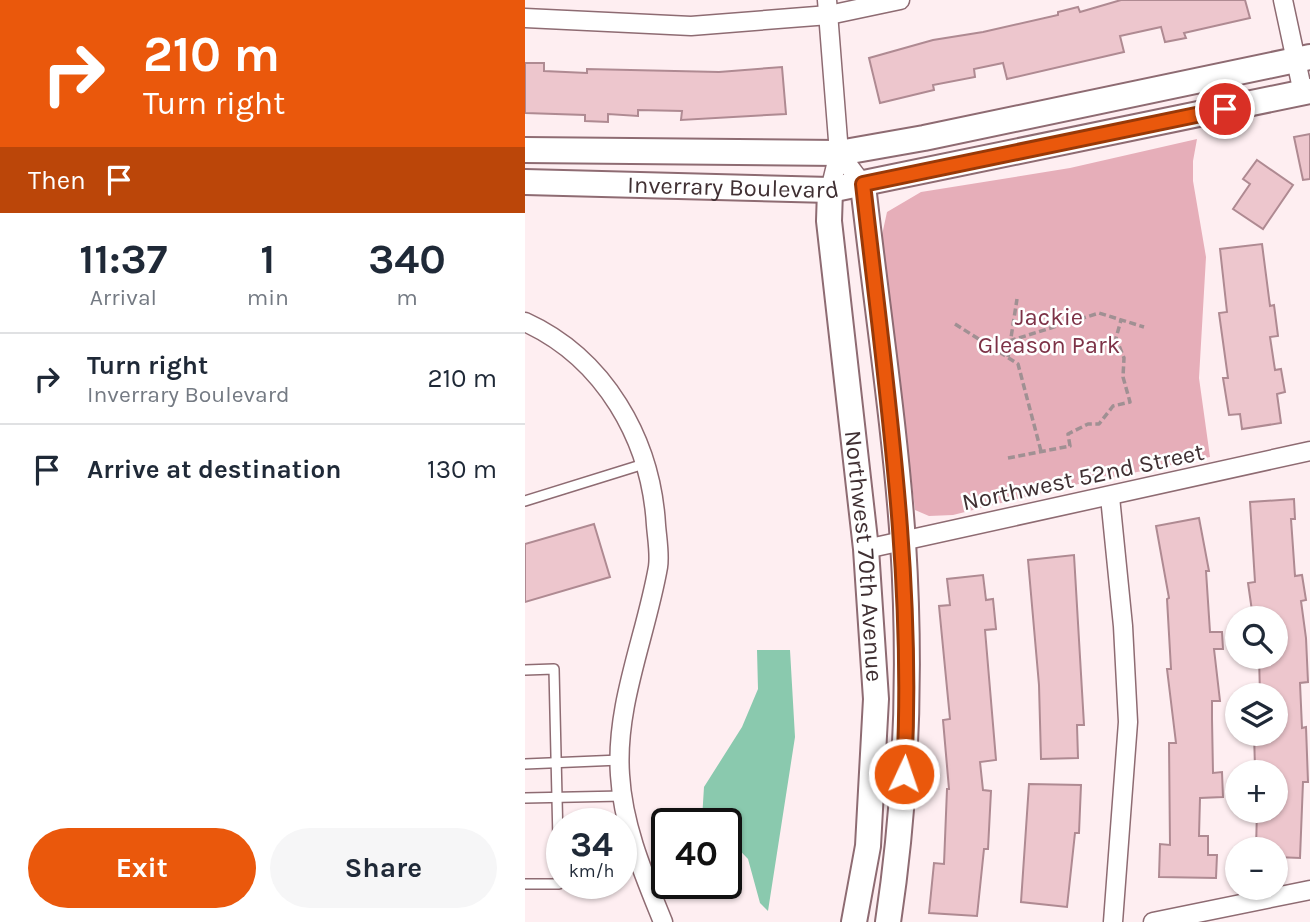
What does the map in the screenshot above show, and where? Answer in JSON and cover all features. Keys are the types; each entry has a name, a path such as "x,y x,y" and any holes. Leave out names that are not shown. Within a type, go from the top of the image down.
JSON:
{"street":[{"path":"525,18 691,26 900,0"},
{"path":"1283,0 1303,59 1306,92"},
{"path":"828,8 839,153 830,190"},
{"name":"Inverrary Boulevard","path":"525,150 839,153 925,138 1303,59"},
{"name":"Inverrary Boulevard","path":"525,181 830,190 1306,92"},
{"path":"839,153 863,184"},
{"name":"Northwest 70th Avenue","path":"863,184 903,541 908,699 899,848 888,922"},
{"name":"Northwest 70th Avenue","path":"830,190 829,221 866,549 876,699 868,846 854,922"},
{"path":"525,322 552,334 594,370 629,419 654,495 659,564 621,730 620,760 628,830 663,922"},
{"name":"Northwest 52nd Street","path":"866,549 1110,498 1310,452"},
{"path":"1110,498 1123,626 1128,722 1113,922"},
{"path":"1153,922 1310,890"}],"lane":[{"path":"525,501 644,464"},
{"path":"525,670 554,669 559,884 525,884"},
{"path":"525,764 620,760"},
{"path":"525,798 623,796"}],"path":[{"path":"1008,357 1017,299"},
{"path":"1010,341 1099,313 1144,327"},
{"path":"1008,458 1069,446 1068,434 1088,424 1100,424 1113,406 1130,402 1123,377 1123,358 1116,338 1121,320"},
{"path":"955,324 1017,364 1027,390 1041,451"}],"green space":[{"name":"Jackie Gleason Park","path":"1197,139 1193,181 1206,257 1199,378 1210,457 1069,486 953,515 929,516 915,510 882,235 887,212 921,192 1070,168"}],"shaded area":[{"path":"757,650 790,650 795,737 768,911 760,903 748,859 742,853 742,808 703,808 704,787 742,727 758,689"}],"building":[{"path":"1121,0 1245,0 1250,18 1184,33 1186,38 1165,42 1161,27 1120,36 1124,52 1007,79 1003,63 974,69 975,77 933,85 934,90 880,103 869,58 933,40 1058,15 1058,12 1078,7 1080,12"},
{"path":"525,63 544,63 544,71 587,73 587,69 719,72 782,67 786,114 681,120 682,111 638,110 638,116 608,114 608,122 585,121 585,115 525,113"},
{"path":"1310,134 1310,179 1303,180 1294,137"},
{"path":"1257,160 1293,185 1263,229 1233,209 1250,184 1243,179"},
{"path":"1262,244 1270,306 1274,305 1278,336 1270,337 1275,370 1281,369 1285,392 1277,394 1281,423 1242,429 1240,414 1229,415 1223,378 1228,378 1219,313 1227,312 1220,249"},
{"path":"1294,499 1295,519 1291,519 1295,576 1302,575 1306,600 1301,601 1308,682 1300,683 1302,728 1306,727 1308,782 1303,782 1300,858 1288,858 1288,837 1256,837 1257,823 1288,823 1288,760 1255,760 1254,746 1288,746 1288,683 1260,683 1259,669 1288,669 1288,606 1251,606 1248,583 1255,582 1250,502"},
{"path":"1199,518 1209,571 1206,571 1210,632 1222,632 1223,649 1214,649 1220,701 1212,701 1212,719 1213,773 1222,772 1223,797 1200,798 1199,836 1208,836 1208,855 1217,855 1216,878 1159,877 1160,844 1170,845 1169,743 1176,743 1167,669 1171,669 1169,598 1156,526"},
{"path":"594,524 610,577 525,602 525,544"},
{"path":"1074,555 1084,725 1077,725 1078,758 1041,759 1039,685 1028,560"},
{"path":"983,575 986,600 993,599 996,629 985,630 996,760 980,762 983,790 991,791 988,849 984,849 977,916 929,913 934,863 944,864 949,789 943,720 950,719 939,606 950,605 947,579"},
{"path":"1029,784 1081,785 1079,833 1075,833 1067,907 1021,902"}],"route":[{"path":"904,774 908,699 903,541 863,184 1225,109"}]}
